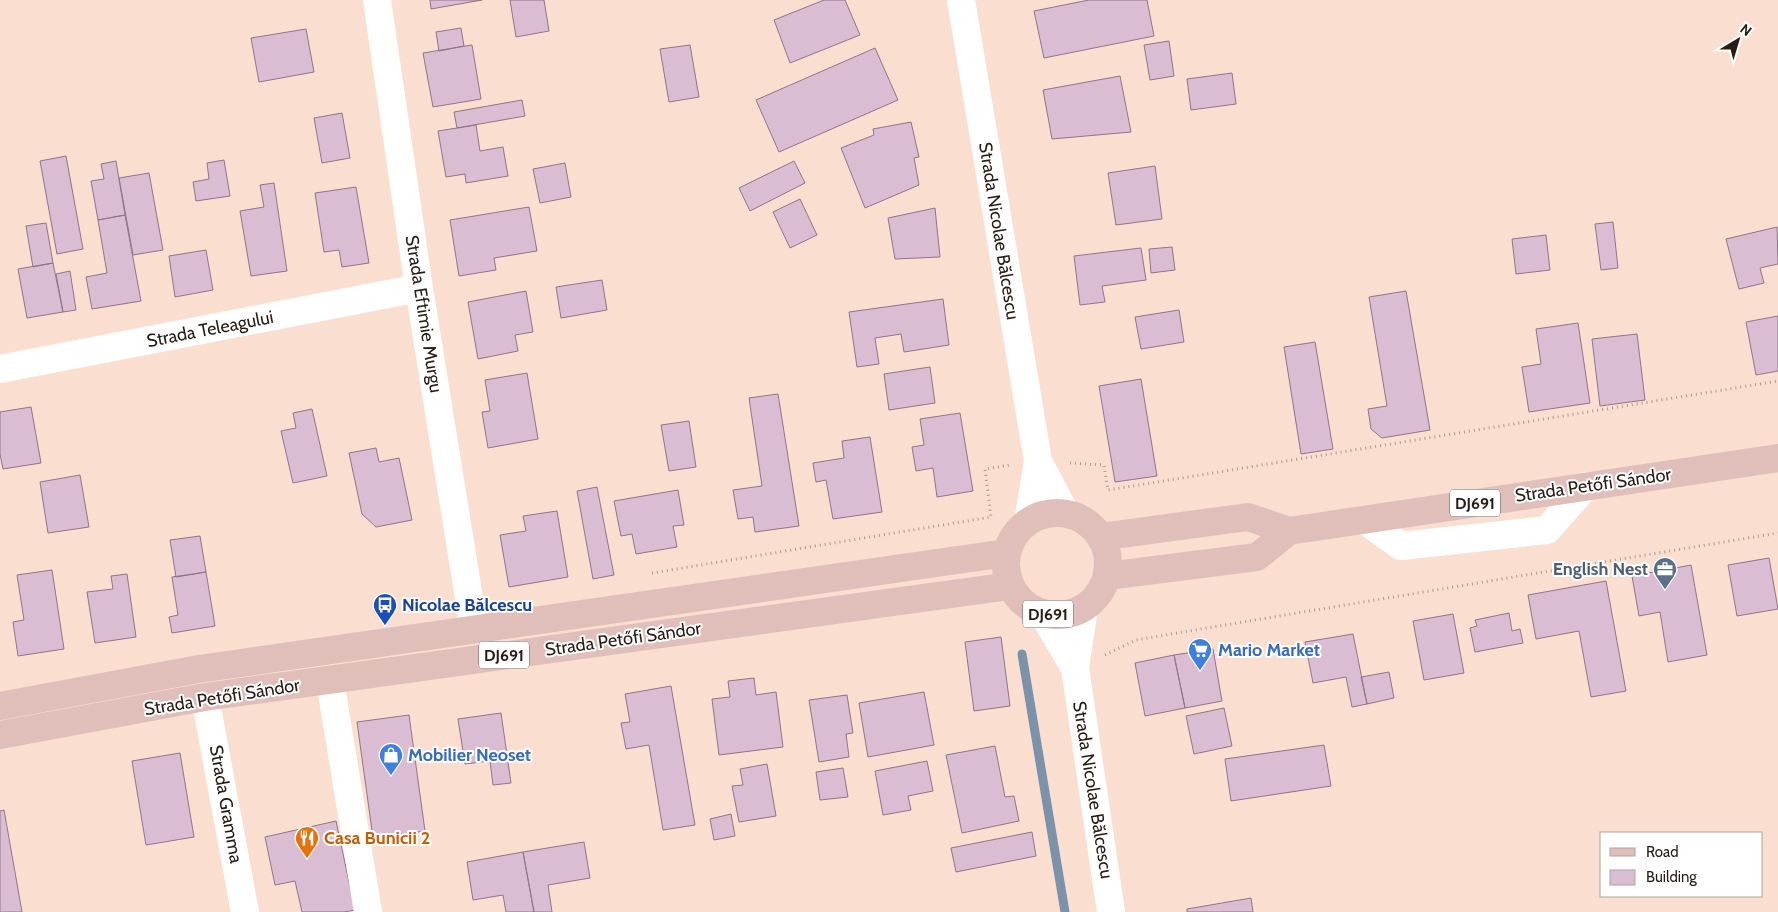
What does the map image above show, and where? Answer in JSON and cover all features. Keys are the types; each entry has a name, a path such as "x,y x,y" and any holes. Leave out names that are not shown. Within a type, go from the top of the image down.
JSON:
{"main road":[{"name":"Strada Petőfi Sándor","path":"1100,537 1248,517 1290,531 1778,458"},
{"path":"1006,553 1014,535 1028,522 1045,514 1066,514 1085,522 1100,537 1108,556 1107,576"},
{"name":"Strada Petőfi Sándor","path":"1107,576 1257,557 1290,531"},
{"name":"Strada Petőfi Sándor","path":"0,706 199,670 474,628 1006,553"},
{"name":"DJ691","path":"1006,553 1006,570 1010,586 1024,604 1043,614 1065,615 1084,608 1098,595 1107,576"},
{"name":"Strada Petőfi Sándor","path":"0,735 205,697 1010,586"}],"street":[{"name":"Strada Eftimie Murgu","path":"377,0 419,288 474,628"},
{"name":"Strada Nicolae Bălcescu","path":"961,0 1038,461 1066,514"},
{"name":"Strada Teleagului","path":"0,369 419,288"},
{"name":"Strada Nicolae Bălcescu","path":"1028,522 1038,461"},
{"path":"1364,520 1402,546 1547,530 1586,486"},
{"name":"Strada Nicolae Bălcescu","path":"1084,608 1075,668 1111,912"},
{"name":"Strada Nicolae Bălcescu","path":"1043,614 1075,668"},
{"path":"330,681 368,912"},
{"name":"Strada Gramma","path":"205,697 245,912"}],"path":[{"path":"646,574 991,517 985,469 1038,461 1104,465 1108,490 1778,381"},
{"path":"1075,668 1136,640 1778,533"}],"building":[{"path":"430,0 482,0 431,9"},
{"path":"510,0 544,0 549,31 516,37"},
{"path":"824,0 845,0 860,35 790,63 774,20"},
{"path":"1089,0 1147,0 1154,36 1044,58 1034,11"},
{"path":"461,28 464,46 439,51 436,32"},
{"path":"306,29 314,72 259,82 251,38"},
{"path":"1169,41 1174,76 1150,80 1144,45"},
{"path":"472,45 481,99 433,107 423,53"},
{"path":"690,45 699,97 669,102 660,49"},
{"path":"875,48 898,100 779,152 756,100"},
{"path":"1232,73 1236,104 1191,110 1187,79"},
{"path":"1120,76 1131,132 1052,139 1043,90"},
{"path":"522,100 525,116 457,128 454,112"},
{"path":"342,113 350,158 322,163 314,118"},
{"path":"911,122 919,157 914,158 919,185 865,208 841,148 874,135 873,129"},
{"path":"476,125 480,151 503,147 508,176 466,183 465,174 446,177 438,131"},
{"path":"66,156 83,249 57,254 40,161"},
{"path":"224,160 230,196 196,201 193,182 209,179 207,163"},
{"path":"116,161 125,215 98,220 91,181 104,179 101,164"},
{"path":"794,161 805,183 750,211 739,188"},
{"path":"565,163 571,197 540,203 533,169"},
{"path":"1155,166 1162,219 1116,225 1108,173"},
{"path":"149,173 163,250 133,255 119,178"},
{"path":"274,183 287,271 251,276 240,211 264,207 260,185"},
{"path":"356,187 369,263 342,267 339,250 324,252 315,193"},
{"path":"800,199 817,235 790,248 773,212"},
{"path":"529,207 537,251 494,258 496,270 459,276 450,220"},
{"path":"935,208 940,257 895,259 888,218"},
{"path":"125,215 141,301 92,309 86,277 107,273 98,220"},
{"path":"1613,222 1618,268 1601,270 1595,224"},
{"path":"46,223 53,263 33,267 26,226"},
{"path":"1777,227 1778,264 1760,268 1764,283 1739,289 1726,239"},
{"path":"1546,235 1550,270 1516,274 1512,239"},
{"path":"1172,247 1175,270 1151,273 1149,249"},
{"path":"1141,248 1146,280 1102,286 1105,302 1080,305 1074,256"},
{"path":"206,250 213,290 175,297 169,256"},
{"path":"53,263 63,312 27,318 18,269"},
{"path":"70,271 76,310 63,312 56,274"},
{"path":"602,280 607,310 561,318 556,287"},
{"path":"526,291 533,332 515,335 518,351 478,359 468,302"},
{"path":"1406,291 1430,430 1382,438 1371,429 1368,409 1387,406 1369,297"},
{"path":"943,299 949,345 904,352 901,334 875,338 879,364 857,367 849,312"},
{"path":"1179,310 1184,342 1141,349 1135,317"},
{"path":"1778,316 1778,371 1756,375 1746,322"},
{"path":"1578,323 1590,403 1529,412 1522,367 1541,364 1536,329"},
{"path":"1637,334 1645,400 1600,406 1592,339"},
{"path":"1315,342 1333,449 1301,454 1284,347"},
{"path":"930,367 935,403 889,410 884,374"},
{"path":"527,373 538,439 488,448 482,412 490,411 485,380"},
{"path":"1141,379 1157,476 1115,482 1099,386"},
{"path":"778,394 799,526 755,532 753,517 738,519 733,490 762,486 749,398"},
{"path":"31,407 41,463 3,469 0,454 0,412"},
{"path":"312,409 327,476 293,483 281,431 296,428 293,413"},
{"path":"960,413 973,491 937,497 933,468 916,471 912,447 924,445 920,419"},
{"path":"689,421 696,467 669,471 661,425"},
{"path":"870,437 882,512 833,519 826,480 816,482 813,463 844,458 842,441"},
{"path":"376,448 379,462 399,458 412,520 376,527 362,514 349,453"},
{"path":"80,475 89,527 48,533 40,482"},
{"path":"597,487 614,575 593,579 577,491"},
{"path":"678,490 684,525 673,526 677,547 636,554 632,534 621,536 614,501"},
{"path":"557,511 568,577 509,587 500,535 526,531 523,516"},
{"path":"200,536 206,572 176,577 170,540"},
{"path":"1769,558 1778,609 1737,616 1728,565"},
{"path":"1691,565 1707,655 1668,662 1660,612 1639,616 1632,576"},
{"path":"52,570 64,649 18,656 13,622 24,620 17,575"},
{"path":"206,572 215,626 172,633 169,617 178,615 172,577"},
{"path":"127,574 136,637 95,643 87,592 113,589 111,576"},
{"path":"1606,581 1626,691 1591,697 1579,631 1536,639 1528,595"},
{"path":"1509,613 1512,631 1520,629 1523,643 1475,652 1470,628 1477,626 1475,620"},
{"path":"1453,614 1464,673 1424,680 1413,621"},
{"path":"1353,634 1367,704 1352,707 1346,677 1313,683 1305,642"},
{"path":"1001,637 1010,706 974,711 965,642"},
{"path":"1213,649 1222,701 1185,708 1174,655"},
{"path":"1174,655 1185,708 1145,716 1135,663"},
{"path":"1389,672 1394,698 1367,704 1361,677"},
{"path":"754,678 756,695 776,692 783,747 719,755 712,699 730,697 728,681"},
{"path":"671,686 695,825 663,830 649,745 626,749 621,723 630,722 625,694"},
{"path":"924,692 934,745 868,757 859,703"},
{"path":"847,695 853,733 846,734 849,757 819,762 809,700"},
{"path":"1224,708 1232,746 1194,754 1186,716"},
{"path":"501,713 511,783 493,785 490,761 465,764 458,719"},
{"name":"Mobilier Neoset","path":"409,715 425,831 373,838 357,722"},
{"path":"1324,745 1331,786 1231,801 1225,759"},
{"path":"995,746 1005,797 1014,796 1019,821 962,833 946,755"},
{"path":"180,753 194,837 146,845 132,761"},
{"path":"927,761 933,791 908,796 911,810 883,815 875,771"},
{"path":"767,764 776,816 739,822 732,786 743,785 740,769"},
{"path":"843,768 848,797 820,800 816,772"},
{"path":"4,810 22,912 0,912 0,811"},
{"path":"731,814 735,836 714,840 710,819"},
{"name":"Casa Bunicii 2","path":"336,821 355,910 344,912 302,912 295,881 275,885 265,837"},
{"path":"1032,832 1036,856 956,872 951,848"},
{"path":"584,842 590,878 548,885 552,912 534,912 523,852"},
{"path":"523,852 534,912 506,912 503,895 473,900 467,862"},
{"path":"1251,898 1253,912 1187,912 1187,909"}],"waterway":[{"path":"1022,654 1065,912"}],"place":[{"name":"English Nest","path":"1665,590"},
{"name":"Nicolae Bălcescu","path":"385,626"},
{"name":"Mario Market","path":"1200,671"},
{"name":"Mobilier Neoset","path":"391,776"},
{"name":"Casa Bunicii 2","path":"307,859"}]}
